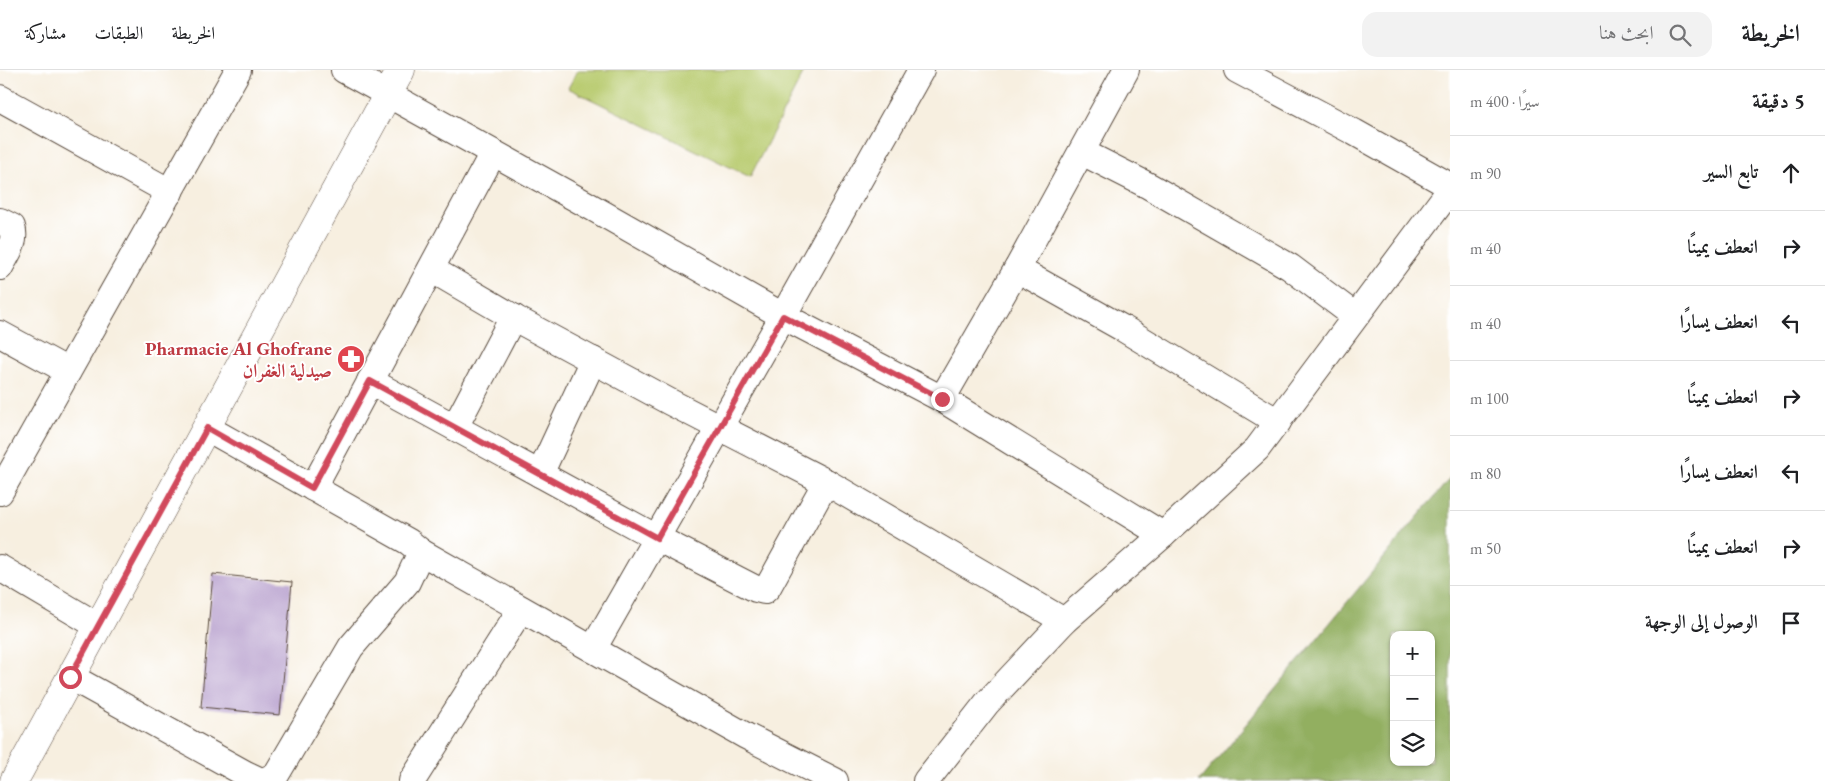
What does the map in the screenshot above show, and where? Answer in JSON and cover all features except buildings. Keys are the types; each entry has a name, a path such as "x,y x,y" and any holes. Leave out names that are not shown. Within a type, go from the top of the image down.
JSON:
{"street":[{"path":"0,492 238,70"},
{"path":"344,70 783,316 942,399 1163,535"},
{"path":"14,781 401,70"},
{"path":"593,649 720,428 921,70"},
{"path":"942,399 1017,269 1126,70"},
{"path":"926,781 988,702 1064,621 1163,535 1257,449 1450,188 1354,132 1237,70"},
{"path":"0,98 170,192"},
{"path":"1082,152 1149,186 1290,267 1355,316"},
{"path":"312,488 493,153"},
{"path":"0,221 12,227 14,233 12,246 0,266"},
{"path":"430,268 513,317 720,428 826,482 1064,621"},
{"path":"1017,269 1124,329 1278,422"},
{"path":"454,427 513,317"},
{"path":"0,334 68,371"},
{"path":"540,474 593,360"},
{"path":"370,381 657,538 756,589 764,591 826,482"},
{"path":"207,428 746,736 835,781"},
{"path":"70,677 262,781 276,775 351,647 406,582 421,552"},
{"path":"0,568 98,626"},
{"path":"412,781 521,609"}],"green space":[{"path":"578,70 805,70 750,177 568,88"},
{"path":"1450,478 1450,781 1199,781"}],"place":[{"name":"Pharmacie Al Ghofrane صيدلية الغفران","path":"351,359"}],"route":[{"path":"70,677 207,428 312,488 370,381 657,538 783,316 942,399"}]}
